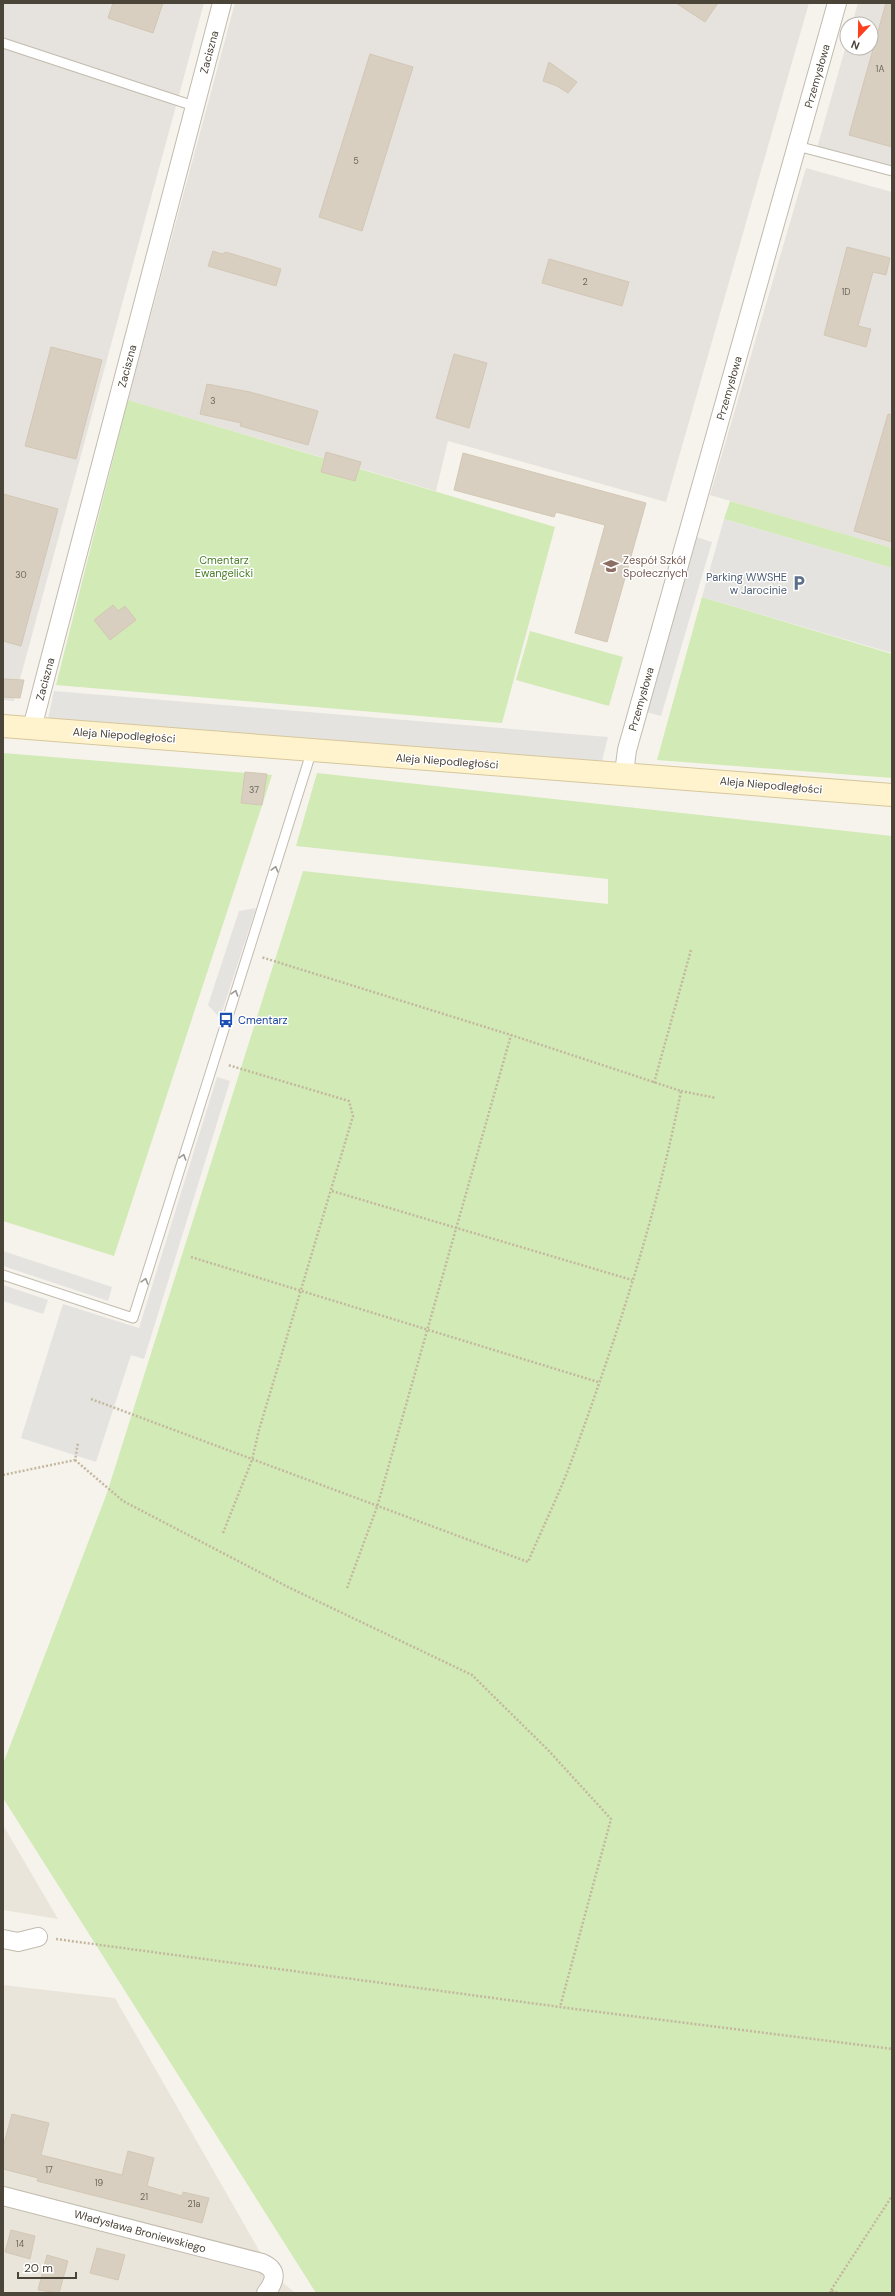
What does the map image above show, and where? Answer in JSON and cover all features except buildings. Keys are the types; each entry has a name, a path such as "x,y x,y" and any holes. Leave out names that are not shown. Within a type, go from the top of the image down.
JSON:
{"main road":[{"name":"Aleja Niepodległości","path":"3,726 892,795"}],"street":[{"name":"Zaciszna","path":"32,728 222,3"},
{"name":"Przemysłowa","path":"624,773 627,750 838,3"},
{"path":"3,1939 18,1942 38,1937"},
{"name":"Władysława Broniewskiego","path":"3,2196 262,2263 269,2266 274,2272 275,2279 266,2293"}],"lane":[{"path":"3,43 194,106"},
{"path":"797,146 892,171"},
{"path":"3,1276 133,1318 213,1060 312,750"}],"path":[{"path":"654,1083 691,950"},
{"path":"248,953 511,1035 681,1092 716,1098"},
{"path":"347,1588 377,1507 511,1035"},
{"path":"213,1060 349,1100 353,1116 259,1430 252,1460 223,1533"},
{"path":"91,1399 377,1507 528,1562 574,1455 632,1280 673,1132 681,1092"},
{"path":"331,1191 632,1280"},
{"path":"191,1257 598,1382"},
{"path":"75,1460 78,1443"},
{"path":"3,1475 75,1460"},
{"path":"75,1460 123,1501 288,1587 472,1675 549,1751 611,1819 560,2007"},
{"path":"38,1937 560,2007 892,2048"},
{"path":"838,2293 830,2292 892,2196"}],"shaded area":[{"path":"3,3 204,3 14,701 3,700"},
{"path":"235,3 809,3 666,502 448,441 436,491 128,400"},
{"path":"858,3 892,3 892,167 817,148 843,56 879,56 879,16 854,16"},
{"path":"806,168 892,192 892,548 710,495"},
{"name":"Parking WWSHE w Jarocinie","path":"724,519 892,568 892,653 702,597"},
{"path":"693,536 712,542 661,716 642,711"},
{"path":"54,691 608,737 602,761 48,719"},
{"path":"256,908 220,1018 208,1005 239,911"},
{"path":"217,1077 230,1081 144,1359 131,1355 96,1462 21,1438 63,1304 139,1328"},
{"path":"3,1251 112,1287 108,1301 3,1266"},
{"path":"3,1285 48,1300 43,1314 3,1301"},
{"path":"3,1825 58,1919 3,1910"},
{"path":"3,1985 115,1998 272,2273 295,2293 3,2293"}],"green space":[{"name":"Cmentarz Ewangelicki","path":"128,400 555,527 502,723 56,685"},
{"path":"730,501 892,548 892,568 724,519"},
{"path":"702,597 892,654 892,778 657,760"},
{"path":"530,631 623,657 609,706 516,680"},
{"path":"3,753 272,775 114,1256 3,1221"},
{"path":"317,773 892,836 892,2293 316,2293 3,1798 3,1764 107,1493 303,871 608,904 608,879 296,846"}],"place":[{"name":"Zespół Szkół Społecznych","path":"611,566"},
{"name":"Parking WWSHE w Jarocinie","path":"799,583"},
{"name":"Cmentarz","path":"226,1020"}]}
